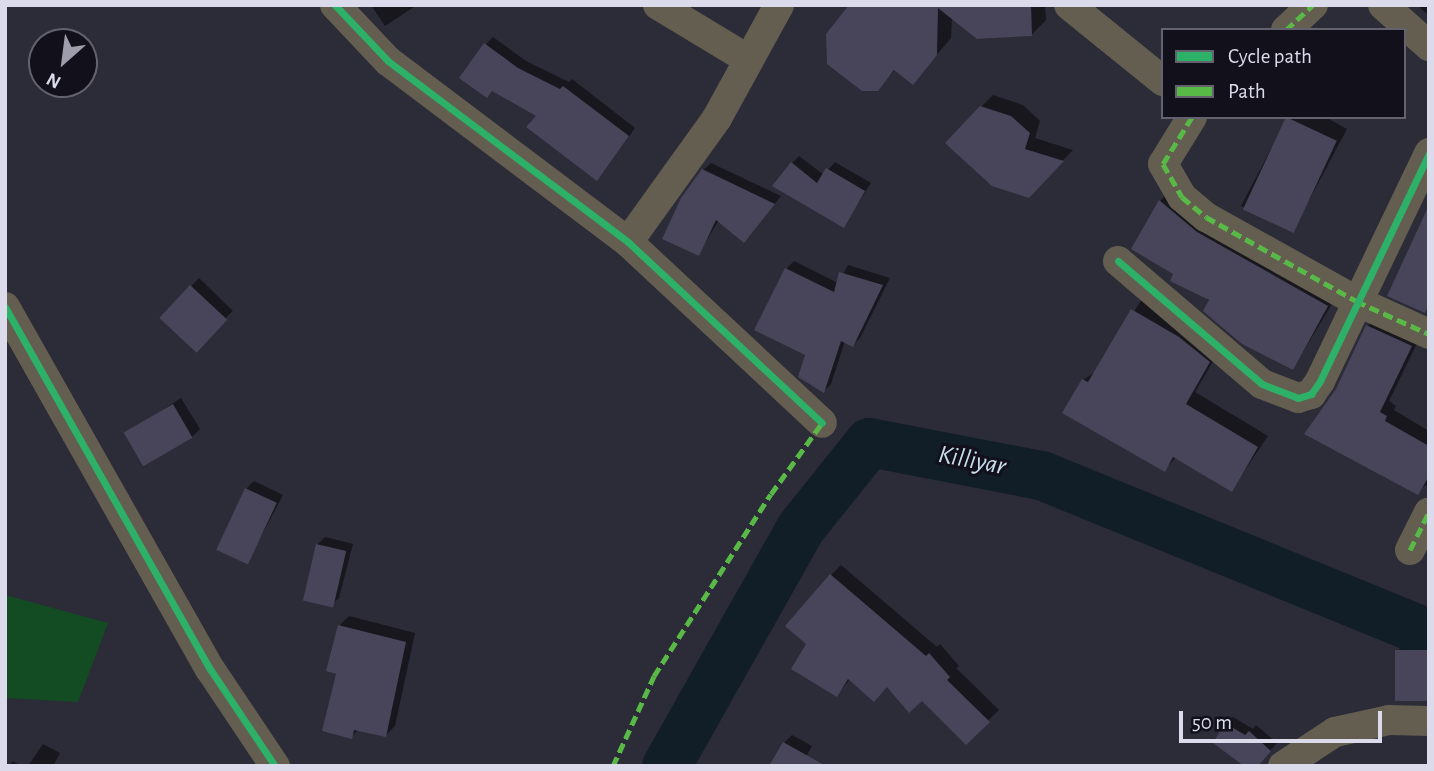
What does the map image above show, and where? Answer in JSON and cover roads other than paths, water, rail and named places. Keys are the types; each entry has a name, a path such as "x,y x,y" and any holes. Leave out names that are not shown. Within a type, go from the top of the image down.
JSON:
{"street":[{"path":"335,5 388,61 628,242 822,423"},
{"path":"657,5 749,60"},
{"path":"628,242 717,118 779,5"},
{"path":"1069,5 1161,79"},
{"path":"1288,28 1313,5"},
{"path":"1383,5 1429,46"},
{"path":"1191,119 1163,164 1182,197 1206,217 1356,302 1429,334"},
{"path":"1118,261 1262,384 1298,398 1311,394 1320,381 1429,153"},
{"path":"5,307 210,669 275,766"},
{"path":"1410,550 1429,512"},
{"path":"1283,766 1335,732 1389,720 1429,721"}],"waterway":[{"name":"Killiyar","path":"666,766 800,528 869,442 1041,475 1429,633"}]}
